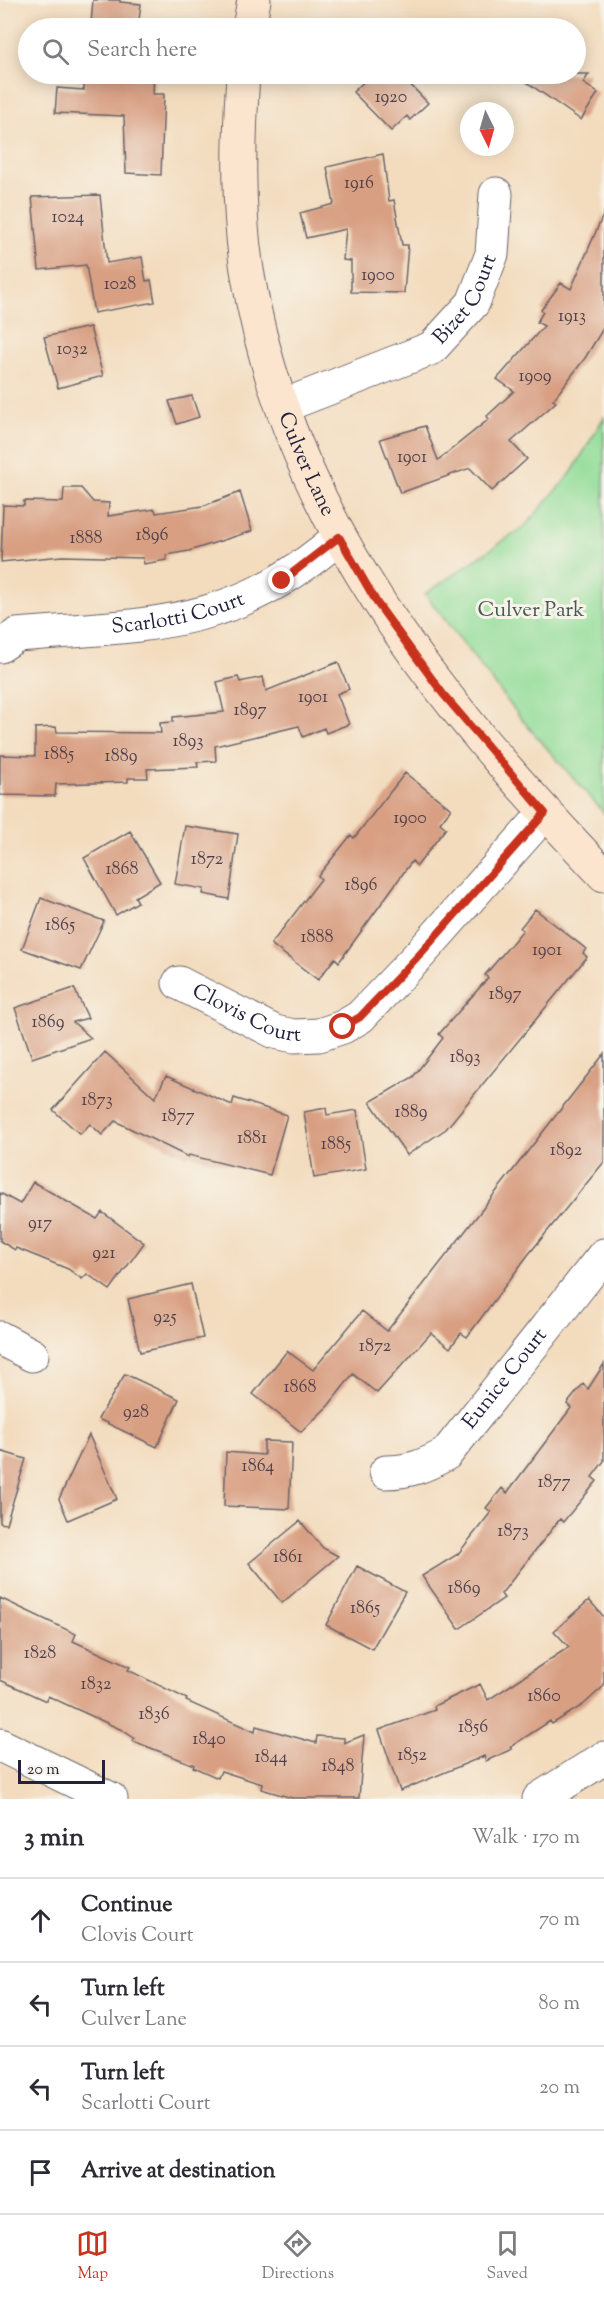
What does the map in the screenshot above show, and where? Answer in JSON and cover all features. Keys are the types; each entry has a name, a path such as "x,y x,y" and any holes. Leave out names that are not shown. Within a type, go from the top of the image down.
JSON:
{"street":[{"path":"251,18 254,0"},
{"name":"Culver Lane","path":"242,84 240,125 241,211 247,270 267,355 282,406 302,460 339,537 377,603 443,694 545,813 604,875"},
{"name":"Bizet Court","path":"282,406 432,348 473,303 492,254 496,194"},
{"name":"Scarlotti Court","path":"0,646 17,635 164,623 208,614 250,598 282,581 339,537"},
{"name":"Clovis Court","path":"179,983 275,1032 294,1036 319,1035 343,1027 360,1017 421,953 545,813"},
{"name":"Eunice Court","path":"386,1472 401,1472 425,1466 446,1454 604,1255"},
{"path":"0,1338 32,1355"},
{"path":"0,1745 111,1799"},
{"path":"539,1799 604,1758"}],"green space":[{"name":"Culver Park","path":"604,417 604,813 523,721 425,594 525,526 572,472"}],"building":[{"path":"93,0 120,0 120,2 141,4 139,18 92,18"},
{"path":"84,84 154,84 153,94 164,94 161,175 126,173 124,116 55,113 57,88 84,90"},
{"path":"361,84 410,84 428,103 410,120 407,116 391,131 353,92"},
{"path":"529,84 584,84 598,93 581,120"},
{"path":"383,154 389,201 394,200 402,245 408,245 404,293 351,292 351,261 343,260 346,229 306,238 300,213 334,204 327,167"},
{"path":"100,195 107,263 142,257 146,281 151,280 155,302 94,313 86,265 39,270 32,197"},
{"path":"604,213 604,327 585,358 553,400 556,402 511,442 527,459 492,491 470,468 400,493 380,439 425,426 438,460 489,419 487,416 514,391 497,379 544,326 537,322 543,312 541,310 561,283 571,289"},
{"path":"90,327 103,376 58,388 44,337"},
{"path":"192,396 199,417 177,424 169,401"},
{"path":"64,488 81,488 93,502 109,503 108,516 155,509 156,513 203,506 240,492 252,531 189,551 166,555 167,560 144,564 143,558 62,556 1,562 3,505 24,506 24,501 63,502"},
{"path":"338,662 349,689 337,694 349,724 326,733 324,728 303,737 299,726 215,746 216,761 197,762 198,767 147,769 148,778 128,778 128,782 56,784 55,796 0,795 0,755 35,756 35,728 56,727 57,732 161,733 160,723 173,722 173,717 224,712 217,682 238,677 240,682 263,677 266,691"},
{"path":"405,773 451,809 440,823 446,828 417,866 412,861 339,962 335,958 318,980 271,944 321,879 318,876 351,835 354,838"},
{"path":"185,826 238,834 229,899 203,894 204,889 175,884"},
{"path":"130,831 160,882 135,897 138,902 116,915 84,858"},
{"path":"41,898 104,921 81,970 22,949"},
{"path":"535,909 586,949 583,953 587,957 446,1129 407,1155 370,1102 413,1077 443,1038 439,1034 488,978 485,975 523,930 520,928"},
{"path":"74,988 88,1018 73,1022 91,1038 32,1058 15,1008"},
{"path":"105,1052 155,1098 166,1076 232,1105 234,1098 287,1115 270,1175 189,1155 188,1157 115,1121 102,1135 90,1124 80,1134 53,1110"},
{"path":"604,1054 604,1162 528,1255 467,1337 461,1333 450,1348 431,1333 377,1393 353,1374 328,1406 301,1432 253,1394 287,1351 313,1370 362,1311 387,1331"},
{"path":"326,1108 327,1115 357,1110 366,1169 314,1178 304,1112"},
{"path":"33,1182 97,1219 102,1212 144,1243 110,1290 87,1274 82,1279 68,1269 16,1248 15,1250 0,1241 0,1193 20,1204"},
{"path":"191,1284 203,1338 140,1352 128,1299"},
{"path":"604,1364 604,1461 592,1477 597,1481 563,1522 560,1519 501,1594 504,1598 459,1629 422,1576 458,1554 491,1512 486,1508 502,1488 507,1493 571,1408 567,1404 583,1384 588,1389"},
{"path":"125,1374 179,1399 157,1447 98,1419"},
{"path":"89,1435 117,1499 68,1520 59,1499"},
{"path":"264,1441 292,1442 289,1509 224,1506 226,1452 264,1455"},
{"path":"0,1451 26,1459 6,1524 0,1523"},
{"path":"300,1521 323,1548 338,1556 282,1603 249,1563"},
{"path":"357,1566 405,1592 372,1649 326,1625"},
{"path":"0,1598 76,1634 73,1641 130,1667 128,1670 187,1699 186,1701 255,1732 256,1726 316,1743 317,1736 344,1738 344,1743 364,1735 359,1798 292,1798 261,1789 262,1784 221,1771 218,1778 193,1767 194,1765 133,1741 134,1738 122,1730 48,1696 46,1701 0,1680"},
{"path":"589,1600 604,1617 604,1686 583,1705 552,1724 550,1721 510,1747 512,1749 486,1761 484,1756 400,1791 379,1730 435,1710 434,1706 480,1684 488,1700 569,1647 554,1631"}],"route":[{"path":"282,581 312,561 339,537 377,603 443,694 545,813 421,953 360,1017 343,1027"}]}
